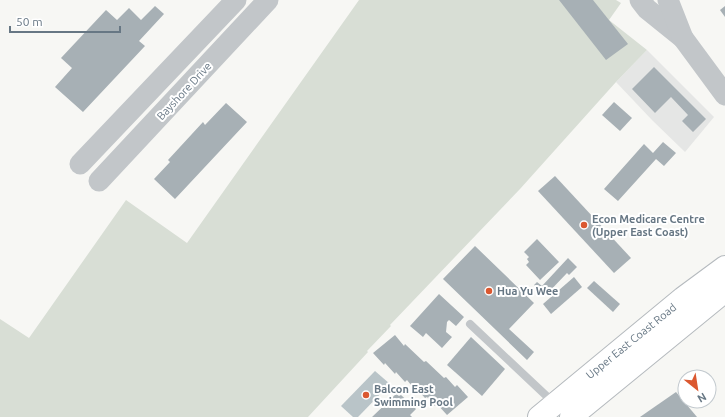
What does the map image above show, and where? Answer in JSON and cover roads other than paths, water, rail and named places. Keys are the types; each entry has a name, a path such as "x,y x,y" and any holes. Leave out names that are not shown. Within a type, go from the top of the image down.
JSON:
{"main road":[{"name":"Upper East Coast Road","path":"547,410 683,298 725,267"},
{"name":"Upper East Coast Road","path":"572,417 725,291"}],"street":[{"path":"80,164 236,0"},
{"name":"Bayshore Drive","path":"99,182 268,0"},
{"path":"640,0 647,8 683,38 725,94"},
{"path":"668,0 683,38"}],"lane":[{"path":"470,324 547,410"}],"place":[{"name":"Econ Medicare Centre (Upper East Coast)","path":"584,225"},
{"name":"Hua Yu Wee","path":"489,291"},
{"name":"Balcon East Swimming Pool","path":"366,395"}]}
